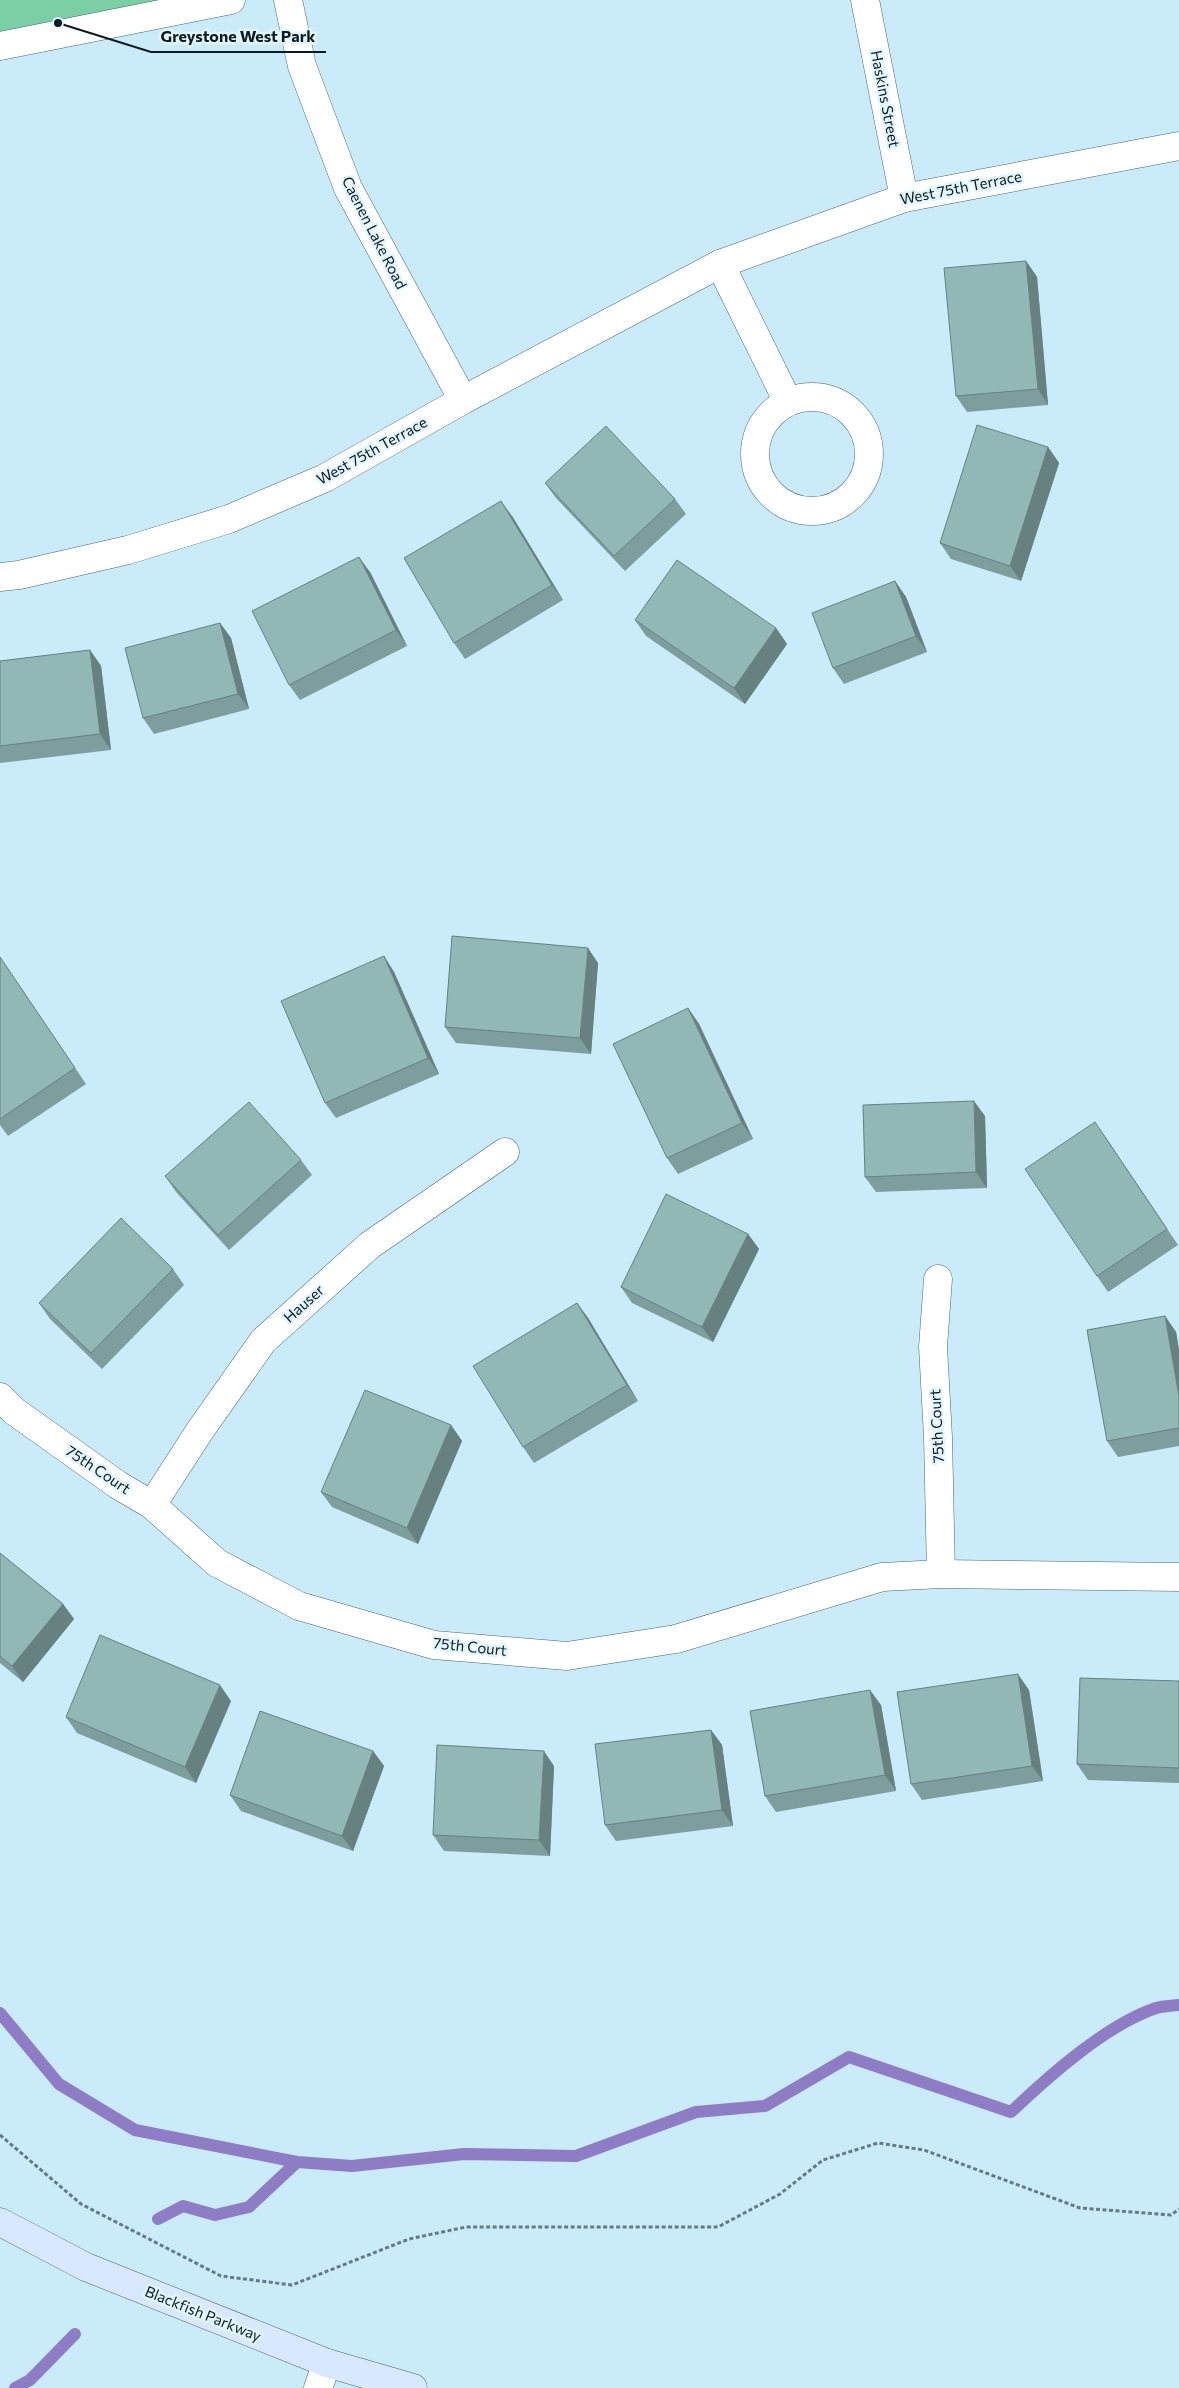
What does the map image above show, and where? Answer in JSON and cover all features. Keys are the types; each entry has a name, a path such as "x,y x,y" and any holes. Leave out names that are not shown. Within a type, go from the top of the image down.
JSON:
{"main road":[{"name":"Blackfish Parkway","path":"0,2222 86,2267 327,2362 397,2386"}],"street":[{"path":"0,46 231,0"},
{"name":"Caenen Lake Road","path":"288,0 302,66 348,188 463,400"},
{"name":"Haskins Street","path":"866,0 904,198"},
{"name":"West 75th Terrace","path":"0,577 128,550 230,519 325,478 463,400 720,264 904,198 1179,146"},
{"path":"720,264 788,402"},
{"path":"808,397 827,399 845,407 859,422 867,440 869,459 864,478 852,494 838,505 820,511 802,511 784,504 770,494 760,479 754,461 755,443 762,426 773,411 788,402 808,397"},
{"name":"Hauser","path":"152,1505 199,1432 263,1341 370,1245 505,1152"},
{"name":"75th Court","path":"938,1279 933,1347 938,1437 941,1574"},
{"name":"75th Court","path":"0,1397 14,1412 118,1485 152,1505 218,1563 299,1606 434,1645 568,1656 676,1639 882,1577 941,1574 1175,1573"},
{"path":"318,2388 327,2362"}],"path":[{"path":"0,2135 80,2204 221,2276 292,2285 409,2239 466,2227 718,2227 780,2194 823,2160 878,2143 924,2150 1080,2208 1170,2215 1179,2209"}],"green space":[{"path":"0,0 231,0 0,46"}],"building":[{"path":"1026,261 1038,389 956,396 944,268"},
{"path":"977,425 1048,447 1010,566 940,543"},
{"path":"606,426 675,499 614,556 545,483"},
{"path":"501,501 552,585 454,643 404,558"},
{"path":"359,557 396,630 289,685 252,611"},
{"path":"677,560 776,628 734,688 635,620"},
{"path":"895,581 916,636 833,668 812,613"},
{"path":"220,623 238,694 143,718 125,648"},
{"path":"90,650 100,734 0,746 0,661"},
{"path":"452,936 588,948 580,1038 445,1027"},
{"path":"384,956 428,1058 325,1103 281,1001"},
{"path":"0,957 75,1068 0,1119"},
{"path":"688,1008 742,1123 667,1158 613,1044"},
{"path":"974,1101 976,1172 865,1177 863,1105"},
{"path":"249,1102 301,1160 218,1235 165,1176"},
{"path":"1095,1122 1167,1229 1097,1276 1025,1169"},
{"path":"666,1194 748,1234 702,1327 621,1287"},
{"path":"121,1218 173,1269 91,1353 39,1303"},
{"path":"577,1303 627,1385 523,1447 473,1366"},
{"path":"1165,1316 1179,1396 1179,1428 1107,1441 1087,1330"},
{"path":"365,1390 451,1425 407,1528 321,1492"},
{"path":"0,1553 63,1604 12,1666 0,1656"},
{"path":"100,1635 220,1685 185,1767 66,1717"},
{"path":"1018,1674 1032,1766 911,1784 897,1692"},
{"path":"1080,1678 1179,1681 1179,1768 1077,1764"},
{"path":"870,1690 885,1775 765,1796 750,1711"},
{"path":"260,1711 373,1751 342,1836 230,1795"},
{"path":"711,1730 722,1810 605,1825 595,1744"},
{"path":"437,1745 544,1751 539,1840 433,1835"}],"waterway":[{"path":"0,2013 59,2084 135,2130 297,2162 352,2166 464,2154 576,2156 696,2112 765,2106 849,2057 1011,2112 1060,2068 1118,2026 1156,2008 1179,2005"},
{"path":"158,2219 183,2206 215,2215 249,2207 297,2162"},
{"path":"15,2388 30,2380 75,2334"}],"place":[{"name":"Greystone West Park","path":"58,23"}]}
